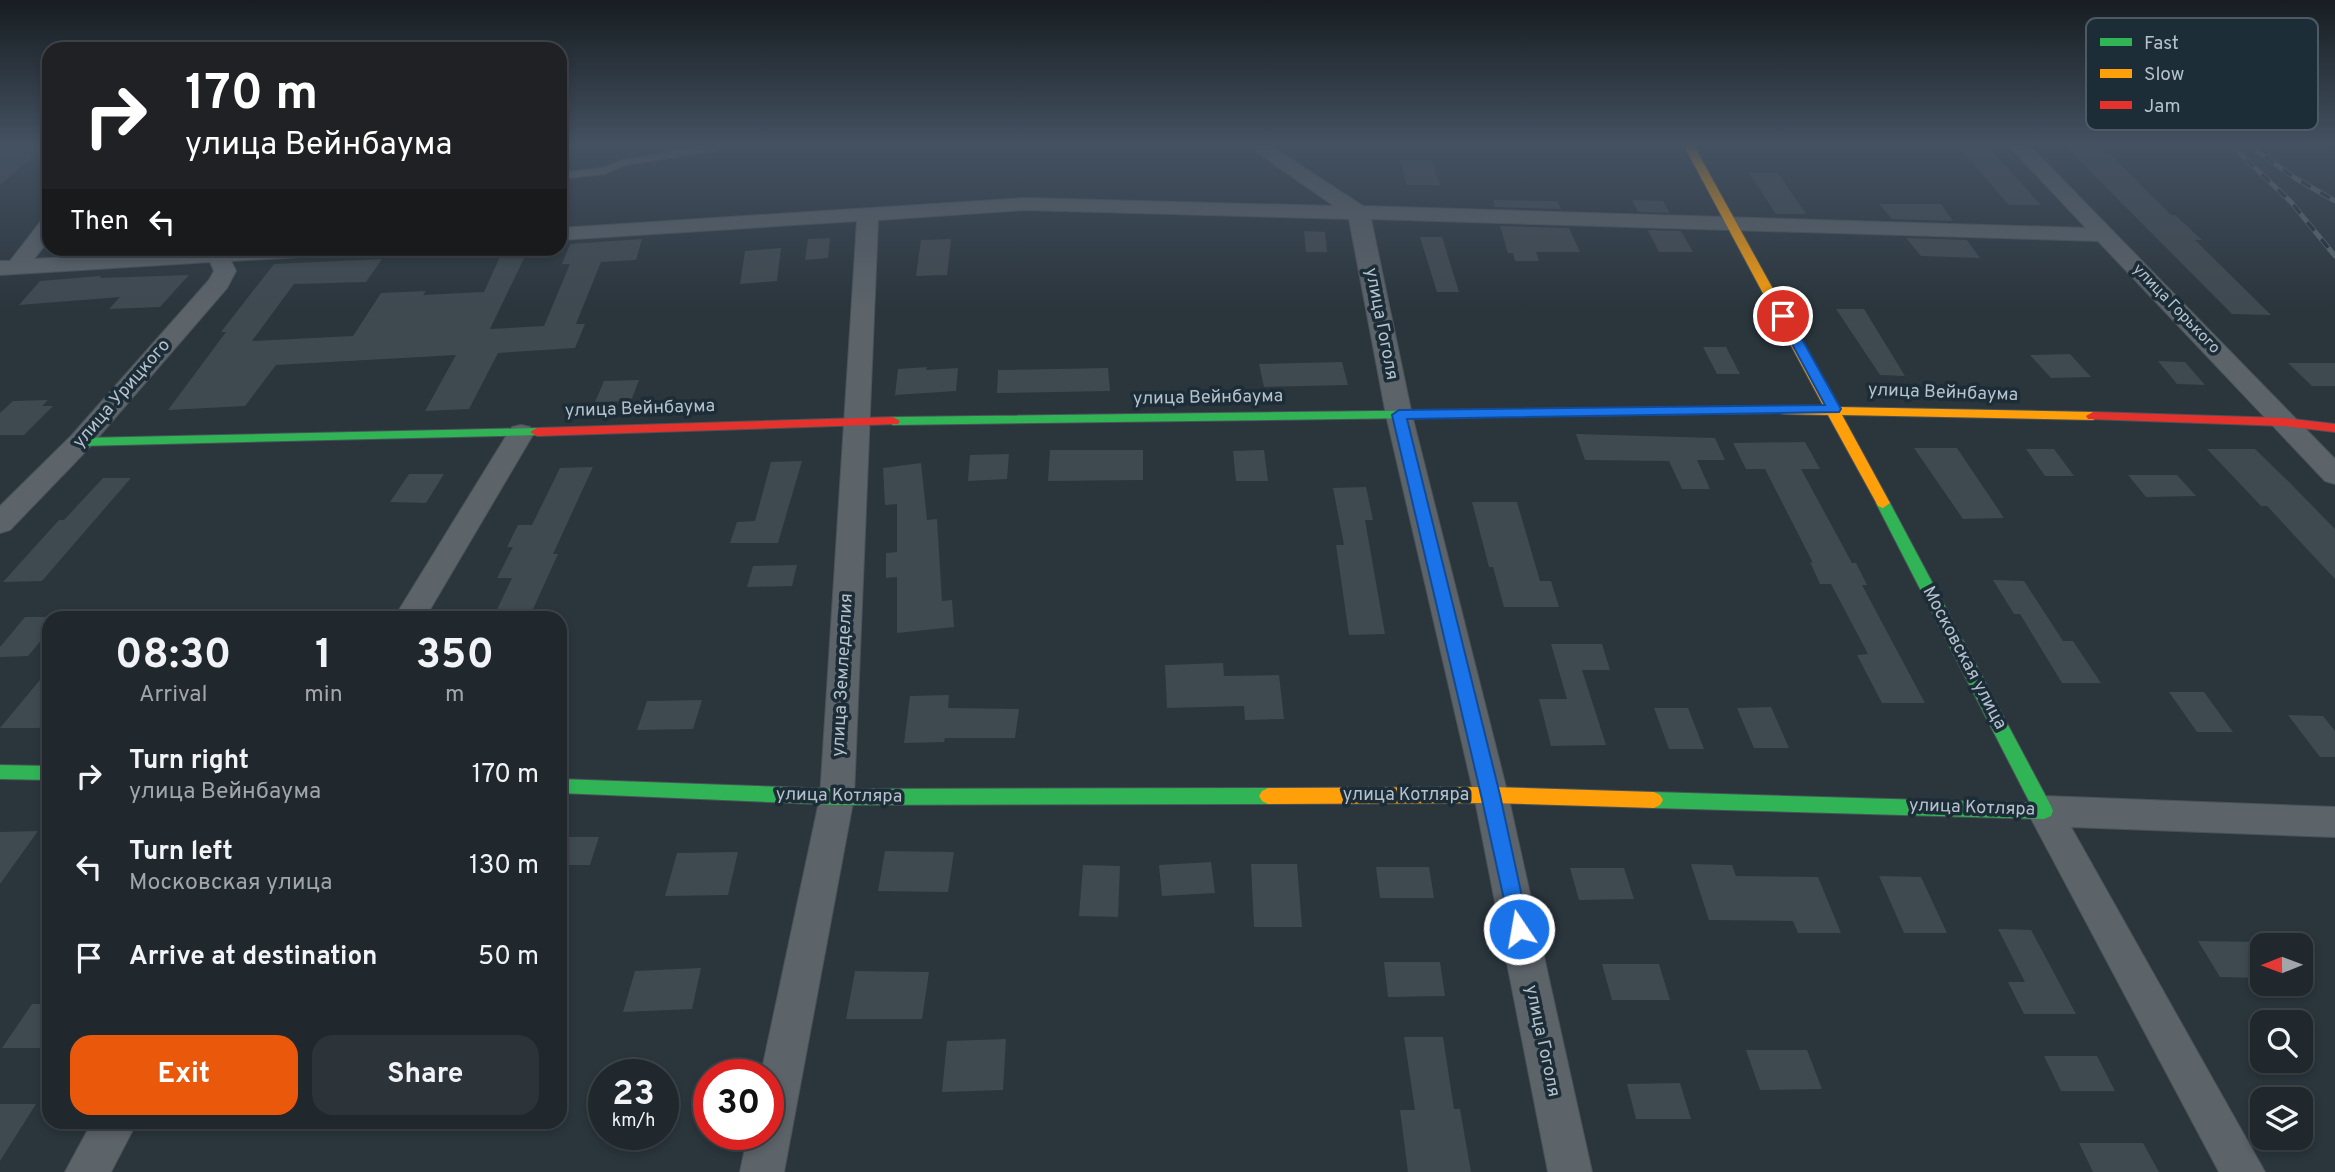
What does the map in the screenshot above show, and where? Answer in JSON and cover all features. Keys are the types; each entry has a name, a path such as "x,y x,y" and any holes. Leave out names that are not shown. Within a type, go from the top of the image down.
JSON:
{"street":[{"path":"1338,199 1359,213"},
{"name":"Московская улица","path":"1719,199 1834,409 2044,811 2243,1172"},
{"name":"улица Горького","path":"2070,199 2335,475"},
{"path":"567,234 1025,204 1732,222 2105,235"},
{"name":"улица Земледелия","path":"762,1172 837,797 868,213"},
{"name":"улица Гоголя","path":"1359,213 1399,415 1491,795 1570,1172"},
{"path":"9,267 42,233"},
{"path":"9,267 165,256"},
{"name":"улица Урицкого","path":"0,523 80,442 219,283 225,271 211,256"},
{"name":"улица Вейнбаума","path":"80,442 521,433 857,421 1834,409 2284,422 2335,428"},
{"path":"413,611 521,433"},
{"path":"0,772 42,773"},
{"name":"улица Котляра","path":"567,786 837,797 1491,795 2335,822"},
{"path":"87,1172 112,1129"}],"building":[{"path":"1766,199 1796,199 1806,214 1776,214"},
{"path":"2004,199 2035,199 2041,205 2009,205"},
{"path":"2117,199 2155,199 2202,240 2195,240 2271,315 2232,314"},
{"path":"1493,200 1557,201 1561,209 1495,207"},
{"path":"1632,200 1663,201 1670,213 1638,212"},
{"path":"1879,204 1941,204 1953,221 1892,219"},
{"path":"1500,226 1569,228 1580,252 1536,252 1539,261 1515,261 1513,253 1508,253"},
{"path":"1648,230 1681,231 1693,252 1659,252"},
{"path":"1304,231 1325,232 1327,252 1306,252"},
{"path":"1420,237 1442,237 1459,292 1437,292"},
{"path":"830,238 828,258 805,260 808,239"},
{"path":"1906,238 1967,240 1980,258 1921,256"},
{"path":"642,239 636,260 601,262 576,324 585,324 575,348 498,353 469,409 425,411 456,355 276,365 245,406 168,410 226,332 221,332 274,264 382,259 366,282 294,284 252,341 353,336 381,293 426,291 423,295 484,292 500,256 525,256 490,329 544,326 570,264 562,264 570,244"},
{"path":"951,239 947,275 916,276 921,240"},
{"path":"781,248 777,281 740,284 745,251"},
{"path":"189,275 160,307 109,309 120,297 19,305 40,281 101,276 100,278"},
{"path":"1836,309 1864,309 1905,376 1880,375"},
{"path":"1703,347 1726,347 1740,374 1717,374"},
{"path":"2070,354 2091,377 2051,378 2030,355"},
{"path":"2158,361 2185,362 2205,385 2177,384"},
{"path":"1342,362 1348,385 1264,387 1259,364"},
{"path":"2288,363 2335,363 2335,386 2312,386"},
{"path":"927,367 926,370 958,368 956,391 895,395 898,369"},
{"path":"1108,368 1110,391 997,393 998,370"},
{"path":"639,380 631,401 595,402 604,381"},
{"path":"48,400 42,406 53,406 24,435 0,435 0,413 13,401"},
{"path":"1576,434 1715,438 1725,460 1697,460 1710,489 1682,489 1669,461 1585,460"},
{"path":"1805,442 1820,469 1801,469 1852,563 1856,563 1867,585 1862,585 1925,703 1882,703 1857,655 1868,654 1831,584 1820,584 1810,562 1813,563 1765,469 1746,469 1733,443"},
{"path":"1914,448 1957,448 2004,518 1963,519"},
{"path":"2026,449 2054,449 2074,476 2045,476"},
{"path":"2207,449 2255,449 2290,483 2335,529 2335,579 2267,506 2261,506"},
{"path":"1050,450 1143,450 1143,480 1048,481"},
{"path":"1264,450 1268,481 1236,481 1233,451"},
{"path":"1009,454 1007,479 968,481 970,455"},
{"path":"802,461 778,543 730,543 737,522 755,521 771,462"},
{"path":"921,463 927,520 937,519 942,601 952,600 954,627 897,633 897,577 886,578 886,553 897,552 897,504 885,505 883,468"},
{"path":"593,467 553,554 558,554 532,611 496,611 512,578 497,578 513,547 507,547 518,525 532,525 560,468"},
{"path":"409,474 444,474 426,503 390,502"},
{"path":"2128,475 2177,475 2196,496 2146,497"},
{"path":"103,478 131,478 42,581 3,582 59,520 64,520"},
{"path":"1366,487 1373,520 1365,520 1385,634 1349,635 1336,545 1344,545 1333,488"},
{"path":"1472,502 1517,502 1540,581 1551,581 1559,607 1504,607 1493,567 1489,567"},
{"path":"797,565 792,586 747,587 753,566"},
{"path":"1993,580 2024,581 2063,641 2073,641 2101,683 2062,683 2020,614 2014,614"},
{"path":"25,617 42,617 42,639 28,656 0,657 0,647"},
{"path":"1551,644 1602,644 1610,670 1582,670 1606,745 1551,746 1539,699 1567,699"},
{"path":"1223,663 1224,676 1279,675 1284,719 1245,720 1244,706 1167,708 1165,665"},
{"path":"42,677 42,724 39,728 0,728"},
{"path":"2169,692 2204,692 2233,732 2197,732"},
{"path":"949,695 948,708 1019,709 1015,738 945,738 944,742 904,743 910,696"},
{"path":"702,700 693,729 637,730 647,701"},
{"path":"1771,707 1789,748 1754,748 1737,708"},
{"path":"1654,708 1688,708 1704,749 1669,749"},
{"path":"2288,715 2323,716 2335,731 2335,757 2320,757"},
{"path":"38,831 0,884 0,832"},
{"path":"567,837 599,837 590,865 567,865"},
{"path":"885,851 954,852 948,892 878,891"},
{"path":"738,852 728,895 665,896 677,853"},
{"path":"1211,862 1215,893 1162,896 1159,865"},
{"path":"1251,864 1297,864 1302,927 1254,927"},
{"path":"1691,864 1732,865 1736,876 1818,877 1841,933 1798,933 1793,921 1709,920"},
{"path":"1083,865 1120,866 1118,917 1079,916"},
{"path":"1376,867 1429,867 1434,898 1380,898"},
{"path":"1570,868 1624,868 1634,899 1579,900"},
{"path":"1879,876 1921,877 1947,933 1904,933"},
{"path":"1998,929 2031,930 2076,1014 2024,1014 2008,982 2025,982"},
{"path":"2198,941 2250,942 2250,978 2220,977"},
{"path":"1384,962 1440,962 1445,996 1388,997"},
{"path":"1602,964 1659,964 1670,1000 1612,1000"},
{"path":"701,968 692,1009 623,1012 635,971"},
{"path":"855,971 929,972 922,1019 846,1019"},
{"path":"32,1004 42,1004 42,1048 2,1048"},
{"path":"1404,1037 1443,1037 1454,1109 1460,1109 1471,1172 1408,1172 1400,1110 1415,1110"},
{"path":"1006,1039 1003,1090 942,1092 947,1041"},
{"path":"1746,1050 1807,1050 1822,1089 1760,1090"},
{"path":"2044,1056 2097,1056 2115,1091 2061,1091"},
{"path":"1680,1083 1691,1119 1636,1119 1627,1084"},
{"path":"0,1104 36,1104 0,1161"},
{"path":"2079,1143 2143,1143 2159,1172 2093,1172"}],"railway":[{"path":"2288,199 2335,256"},
{"path":"2331,199 2335,201"}],"traffic: fast":[{"path":"893,421 1783,410"},
{"path":"80,442 537,432"},
{"path":"1654,800 2044,811 1883,503"},
{"path":"0,772 42,773"},
{"path":"567,786 837,797 1268,796"}],"traffic: slow":[{"path":"1718,199 1883,503"},
{"path":"1783,410 2093,416"},
{"path":"1268,796 1491,795 1654,800"}],"traffic: jam":[{"path":"2093,416 2284,422 2335,428"},
{"path":"537,432 893,421"}],"route":[{"path":"1519,929 1491,795 1399,415 1834,409 1783,316"}]}
